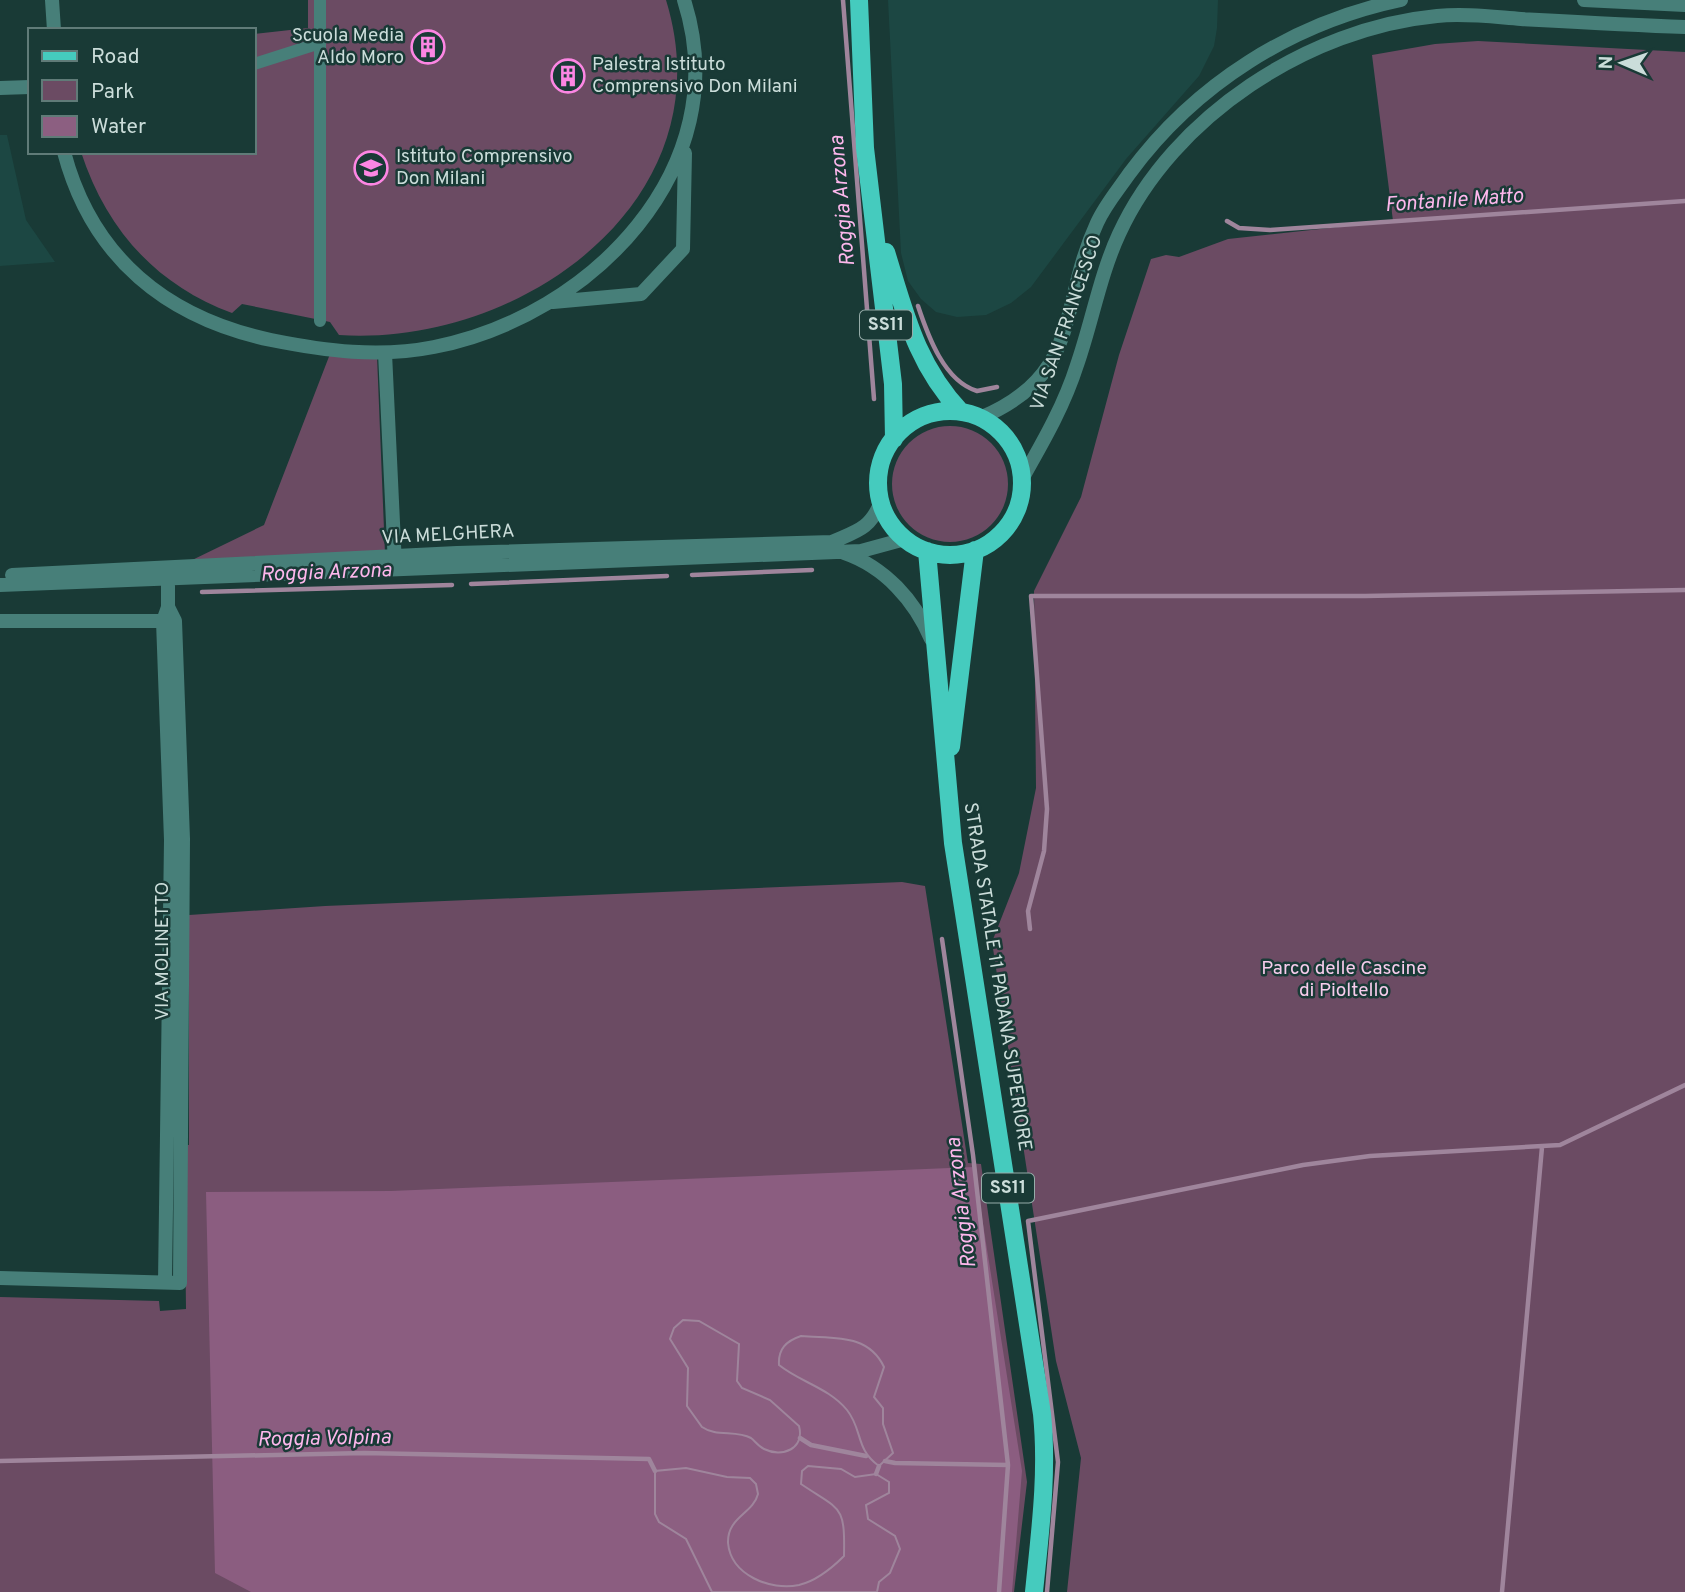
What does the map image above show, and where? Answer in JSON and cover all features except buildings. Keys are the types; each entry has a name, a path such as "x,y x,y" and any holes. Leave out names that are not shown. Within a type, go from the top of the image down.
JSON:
{"main road":[{"name":"SS11","path":"859,0 865,148 893,384 894,439 881,466 881,502"},
{"name":"SS11","path":"873,212 919,353 936,383 961,412"},
{"path":"881,502 891,524 905,539 928,551 951,555 975,551 998,537 1010,522 1020,498 1022,479 1018,460 997,428 980,418 961,412 928,415 907,426 894,439"},
{"name":"STRADA STATALE 11 PADANA SUPERIORE","path":"928,551 946,785 1042,1414 1045,1448 1044,1501 1034,1592"},
{"name":"STRADA STATALE 11 PADANA SUPERIORE","path":"946,785 975,551"}],"street":[{"path":"52,0 54,28"},
{"path":"320,0 320,321"},
{"path":"65,154 77,192 99,232 128,267 170,302 202,320 245,334 327,351 385,353 426,349 468,339 510,323 548,302 593,270 641,222 667,185 685,143 693,110 696,64 684,0"},
{"name":"VIA SAN FRANCESCO","path":"980,418 1014,402 1032,388 1052,363 1062,342 1097,223 1144,154 1175,119 1217,84 1278,43 1335,19 1401,0"},
{"path":"1584,0 1685,5"},
{"name":"VIA SAN FRANCESCO","path":"1022,479 1063,405 1113,249 1126,221 1163,166 1187,138 1254,84 1289,62 1339,40 1392,24 1439,15 1685,27"},
{"path":"256,63 320,43"},
{"path":"0,88 28,87"},
{"path":"548,302 641,294 683,249 685,143"},
{"path":"385,353 395,563"},
{"name":"VIA MELGHERA","path":"0,585 168,573 832,542 874,520 881,502"},
{"name":"VIA MELGHERA","path":"395,563 861,551 905,539"},
{"name":"VIA MELGHERA","path":"832,551 856,558 906,594 921,615 935,649"},
{"name":"VIA MELGHERA","path":"0,575 168,573"},
{"name":"VIA MOLINETTO","path":"0,1278 173,1282 183,839 168,573"},
{"path":"0,621 169,621"}],"shaded area":[{"path":"888,0 1218,0 1217,28 1214,46 1199,76 1126,159 1031,287 1011,303 986,315 957,317 936,312 921,299 908,281 901,253"},
{"path":"0,135 7,135 26,220 55,262 0,266"},
{"path":"974,1167 1022,1471 1012,1592 251,1592 215,1573 206,1192 391,1191"}],"green space":[{"name":"Istituto Comprensivo Don Milani","path":"308,0 666,0 677,72 667,138 638,197 594,247 539,287 476,316 408,332 339,335 330,322 242,304 232,313 180,287 137,251 104,206 82,154 256,154 256,34 308,28"},
{"name":"Parco delle Cascine di Pioltello","path":"1478,41 1685,52 1685,1592 1067,1592 1081,1458 1056,1361 992,942 1019,873 1036,788 1034,591 1081,497 1119,355 1151,259 1166,255 1179,257 1228,239 1393,221 1372,55 1435,44"},
{"path":"330,354 377,356 385,554 186,563 264,525"},
{"path":"950,426 972,431 991,443 1003,462 1008,484 1003,506 991,525 972,537 950,542 928,537 909,525 897,506 892,484 897,462 909,443 928,431"},
{"path":"902,882 925,886 968,1163 981,1164 1027,1482 1014,1592 0,1592 0,1297 159,1301 160,1311 186,1309 184,1145 189,1145 189,915 325,906"}],"water":[{"path":"683,1320 699,1321 739,1344 737,1381 742,1388 770,1400 799,1426 799,1441 795,1446 785,1452 771,1452 751,1438 713,1432 702,1427 687,1406 688,1368 670,1339 674,1328"},
{"path":"801,1336 837,1338 859,1343 869,1348 884,1367 874,1397 883,1408 883,1424 893,1453 879,1466 866,1453 852,1417 840,1402 779,1365 784,1346"},
{"path":"808,1466 841,1469 855,1477 876,1474 889,1482 889,1493 866,1505 868,1519 895,1536 900,1549 890,1573 879,1582 877,1592 712,1592 686,1539 659,1522 655,1514 655,1471 686,1468 727,1477 750,1478 756,1484 758,1494 732,1527 728,1543 731,1554 736,1564 754,1578 776,1585 799,1585 823,1574 844,1556 843,1527 838,1511 801,1484 802,1471"}],"waterway":[{"name":"Roggia Arzona","path":"843,0 874,399"},
{"name":"Fontanile Matto","path":"1227,221 1239,228 1270,230 1685,201"},
{"path":"918,306 939,356 955,378 977,391 997,387"},
{"name":"Roggia Arzona","path":"692,575 812,570"},
{"name":"Roggia Arzona","path":"471,584 667,576"},
{"name":"Roggia Arzona","path":"202,592 452,585"},
{"path":"1030,929 1028,911 1044,851 1047,809 1031,596 1365,596 1685,590"},
{"name":"Roggia Arzona","path":"942,939 973,1155 1008,1465"},
{"path":"1047,1592 1058,1462 1028,1221 1303,1165 1370,1156 1560,1145 1685,1085"},
{"path":"1502,1592 1542,1147"},
{"path":"800,1438 811,1445 866,1456"},
{"name":"Roggia Volpina","path":"0,1461 364,1453 649,1459 655,1471"},
{"name":"Roggia Volpina","path":"885,1461 1008,1465 999,1592"},
{"path":"876,1474 879,1466"}],"place":[{"name":"Scuola Media Aldo Moro","path":"428,47"},
{"name":"Palestra Istituto Comprensivo Don Milani","path":"568,76"},
{"name":"Istituto Comprensivo Don Milani","path":"371,168"}]}
